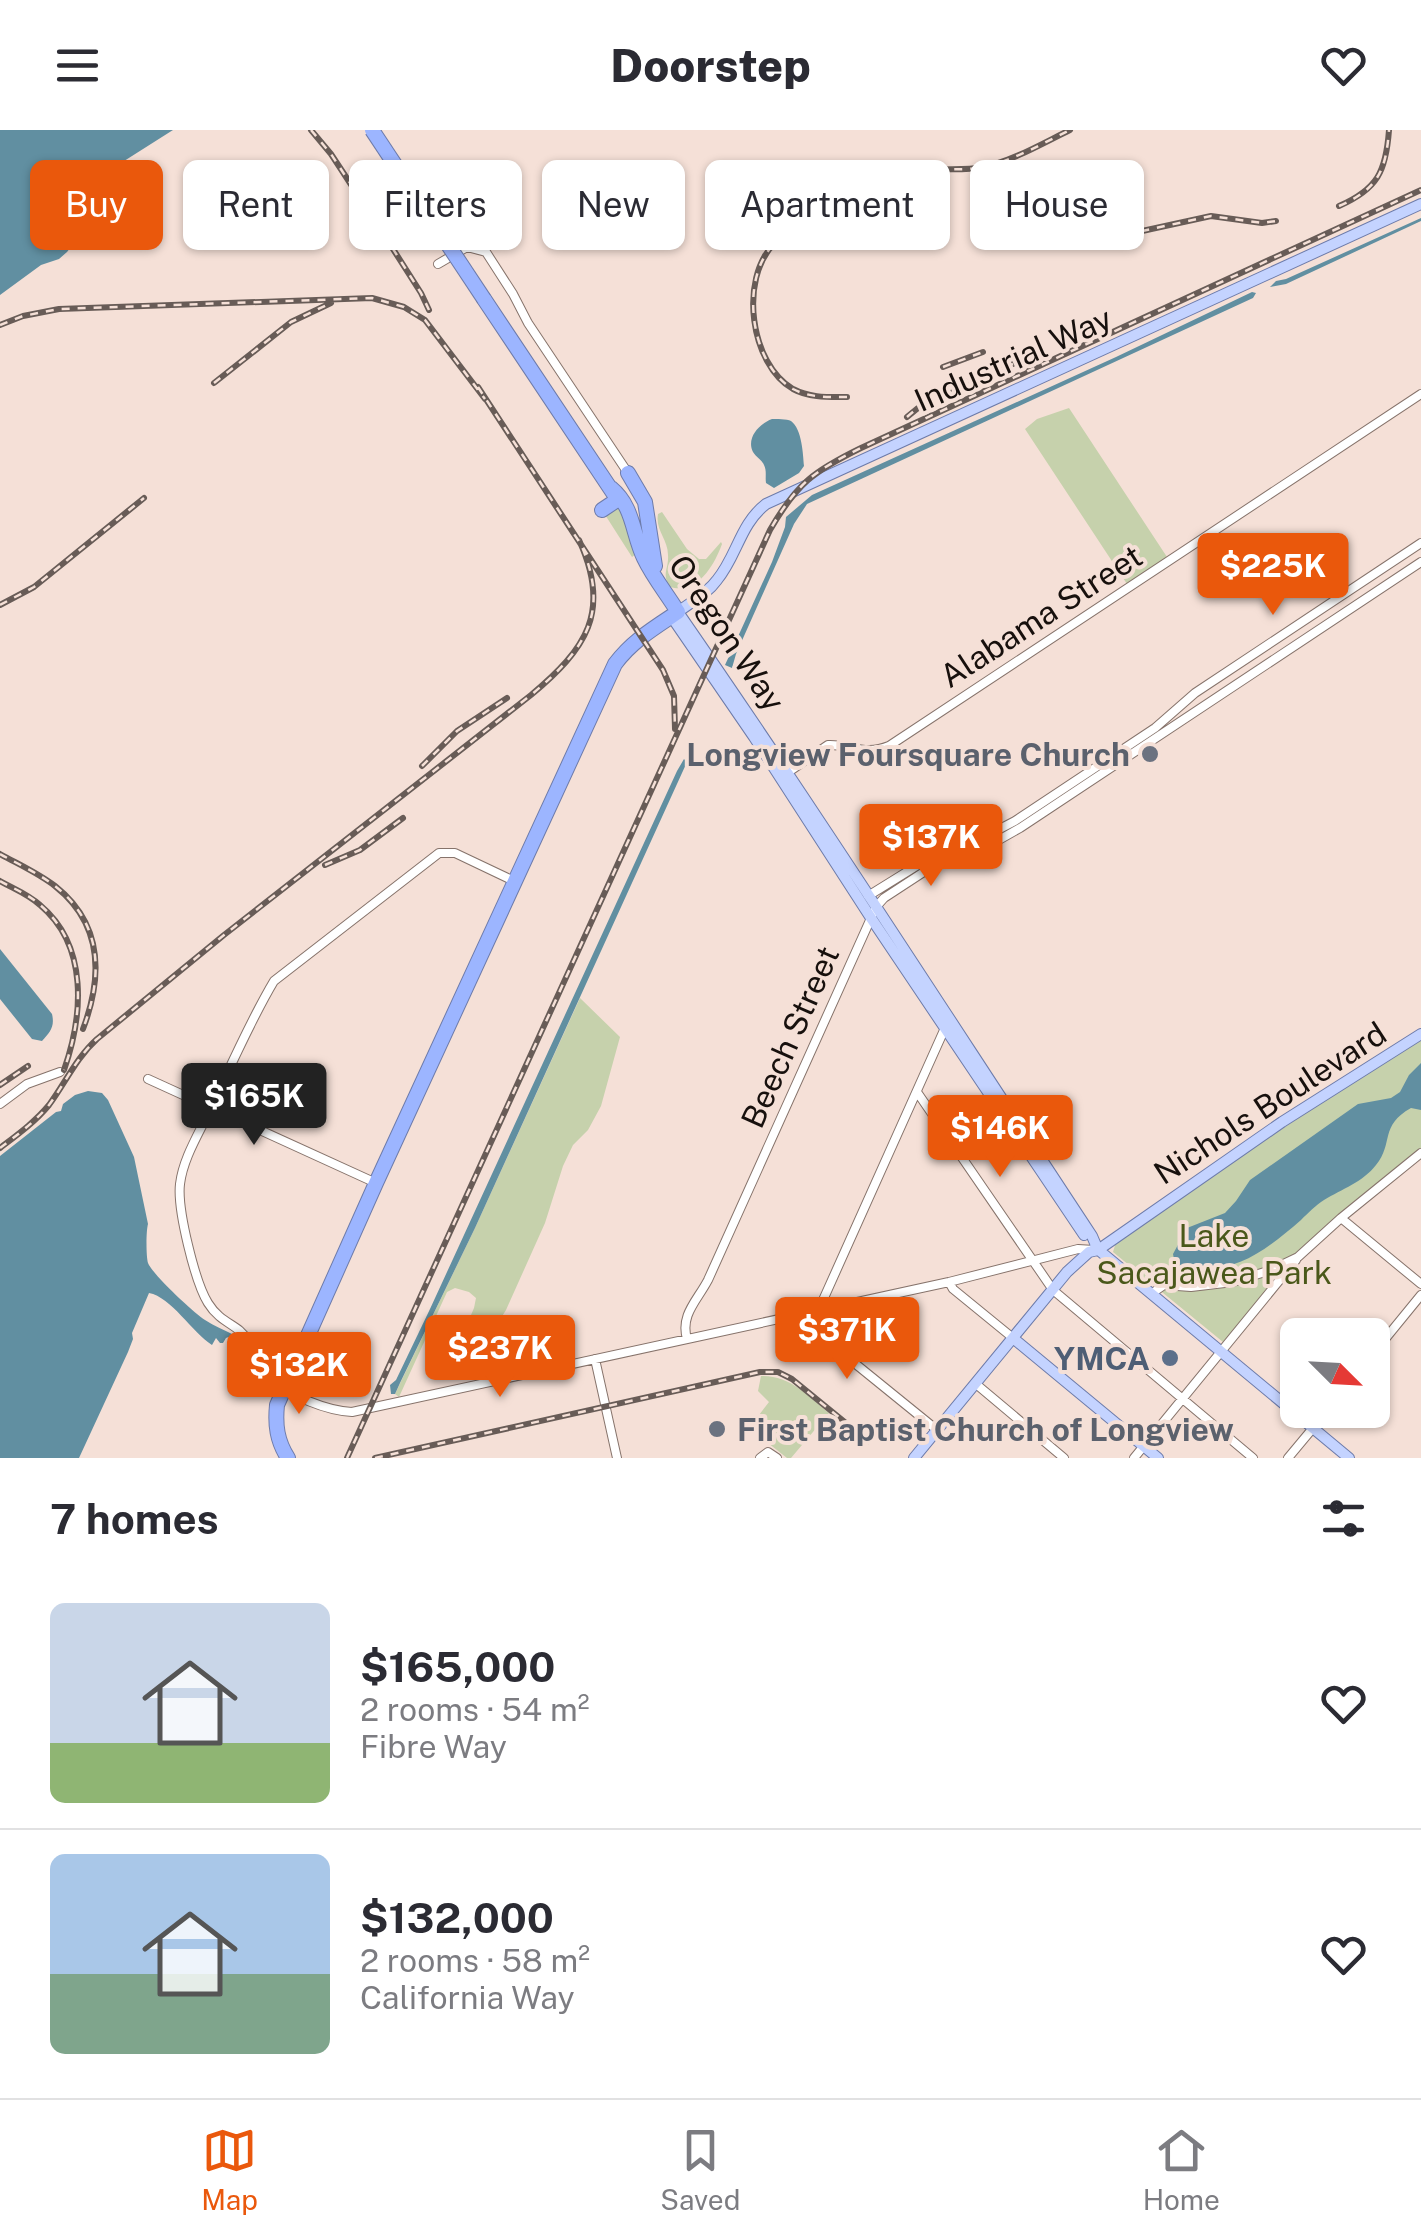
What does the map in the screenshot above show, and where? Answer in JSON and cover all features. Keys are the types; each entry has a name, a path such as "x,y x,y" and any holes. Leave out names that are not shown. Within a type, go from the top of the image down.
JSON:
{"highway":[{"name":"Oregon Way","path":"372,130 630,512 643,556 674,614"},
{"path":"602,510 615,493 629,489 628,473"},
{"path":"628,473 645,502 651,554 660,583"},
{"name":"Oregon Way","path":"615,493 639,563 674,614"},
{"path":"288,1458 279,1439 277,1405 376,1183 615,664 642,636 674,614"}],"main road":[{"name":"Industrial Way","path":"674,614 718,579 749,521 766,504 1421,204"},
{"name":"Oregon Way","path":"674,614 873,913"},
{"name":"Oregon Way","path":"783,775 868,896 880,932 1088,1242 1098,1250"},
{"path":"873,913 888,934 894,935 1098,1250 1280,1401"},
{"path":"864,934 871,930 880,932"},
{"name":"Nichols Boulevard","path":"978,1386 1089,1252 1098,1250 1282,1122 1421,1034"},
{"path":"1086,1227 1090,1229 1103,1222"},
{"path":"1117,1236 1112,1251 1120,1268"},
{"path":"1015,1341 1158,1458"},
{"path":"914,1458 978,1386"},
{"path":"922,1458 978,1386"},
{"path":"1312,1428 1348,1458"}],"street":[{"path":"438,264 468,247 486,252 528,323 628,473"},
{"name":"Alabama Street","path":"783,775 828,745 862,751 889,746 1421,394"},
{"path":"868,896 934,855 1015,820 1154,728 1195,693 1421,543"},
{"name":"Beech Street","path":"687,1339 686,1316 708,1280 873,913 884,898 936,864 1020,828 1421,562"},
{"path":"516,882 454,853 442,852 274,981 259,1007 181,1177 181,1207 195,1270 210,1306 243,1332 248,1343 246,1370 329,1408 352,1412 949,1282 1078,1249 1098,1250"},
{"path":"873,913 884,885"},
{"path":"937,1430 826,1340 816,1319 945,1028"},
{"path":"0,1104 27,1084 60,1072"},
{"path":"148,1079 376,1183"},
{"path":"917,1092 1055,1292 1252,1458"},
{"path":"1134,1458 1298,1258 1421,1153"},
{"path":"1341,1218 1421,1284"},
{"path":"1151,1294 1164,1285 1191,1287 1233,1282 1298,1258"},
{"path":"949,1282 1015,1341"},
{"path":"1390,1333 1421,1295"},
{"path":"595,1359 618,1458"},
{"path":"978,1386 1064,1458"},
{"path":"1288,1458 1312,1428"},
{"path":"764,1455 777,1458"}],"green space":[{"path":"1069,408 1167,557 1127,584 1025,429 1037,419"},
{"path":"617,500 636,554 632,557 602,510"},
{"path":"662,512 687,549 699,559 706,559 722,544 703,577 688,587 670,587 667,582 667,549 658,520"},
{"path":"580,998 620,1037 601,1106 588,1130 573,1145 545,1223 506,1310 486,1342 476,1340 465,1329 476,1298 455,1288 447,1292 399,1397 395,1394"},
{"name":"Lake Sacajawea Park","path":"1421,1040 1421,1150 1313,1238 1223,1342 1113,1252 1116,1242 1305,1113"},
{"path":"761,1376 790,1383 829,1413 791,1458 749,1428 769,1402 758,1391"}],"water":[{"path":"0,130 173,130 126,160 30,160 30,250 69,250 0,295"},
{"path":"1421,218 1286,284 1270,287 1276,281"},
{"path":"1256,293 1253,298 807,504 794,524 732,668 725,665 772,562 786,517 812,495"},
{"path":"772,419 789,420 795,425 804,466 774,488 766,483 764,465 751,447 755,432"},
{"path":"684,759 687,762 475,1228 395,1394 391,1394 390,1385 430,1309"},
{"path":"0,949 52,1014 51,1029 42,1041 32,1039 0,999"},
{"path":"1421,1063 1421,1110 1411,1108 1395,1121 1381,1157 1365,1176 1321,1202 1273,1243 1243,1261 1211,1269 1175,1264 1173,1254 1187,1228 1225,1213 1250,1180 1358,1104 1391,1098 1400,1092"},
{"path":"88,1091 102,1093 108,1100 134,1157 148,1224 148,1263 200,1316 234,1335 223,1343 216,1338 212,1345 165,1301 149,1293 128,1352 79,1458 0,1458 0,1156 61,1111 63,1104 75,1095"}],"railway":[{"path":"311,130 331,154 429,310"},
{"path":"847,397 799,392 778,377 767,361 754,320 753,299 763,259 774,244 803,224 913,174 994,164 1070,130"},
{"path":"1339,206 1363,193 1378,177 1389,130"},
{"path":"347,1458 770,530 798,489 861,448 1421,190"},
{"path":"1144,231 1211,216 1262,223 1276,221"},
{"path":"0,325 59,309 372,298 404,307 425,320 485,399"},
{"path":"214,383 291,322 331,303"},
{"path":"943,367 983,352"},
{"path":"907,417 944,392 1013,364"},
{"path":"478,387 663,670 674,696 675,729"},
{"path":"0,605 34,587 144,498"},
{"path":"0,1148 44,1111 97,1039 531,695 566,662 579,645 593,609 589,565 579,540"},
{"path":"422,766 457,731 507,698"},
{"path":"325,865 360,850 403,818"},
{"path":"0,854 55,886 82,917 95,952 96,970 83,1029"},
{"path":"0,881 35,901 67,940 78,983 78,1005 64,1070"},
{"path":"0,1085 28,1066"},
{"path":"375,1458 760,1372 778,1372 792,1379 868,1441"}],"place":[{"name":"Longview Foursquare Church","path":"1150,754"},
{"name":"YMCA","path":"1170,1358"},
{"name":"First Baptist Church of Longview","path":"717,1429"}]}
